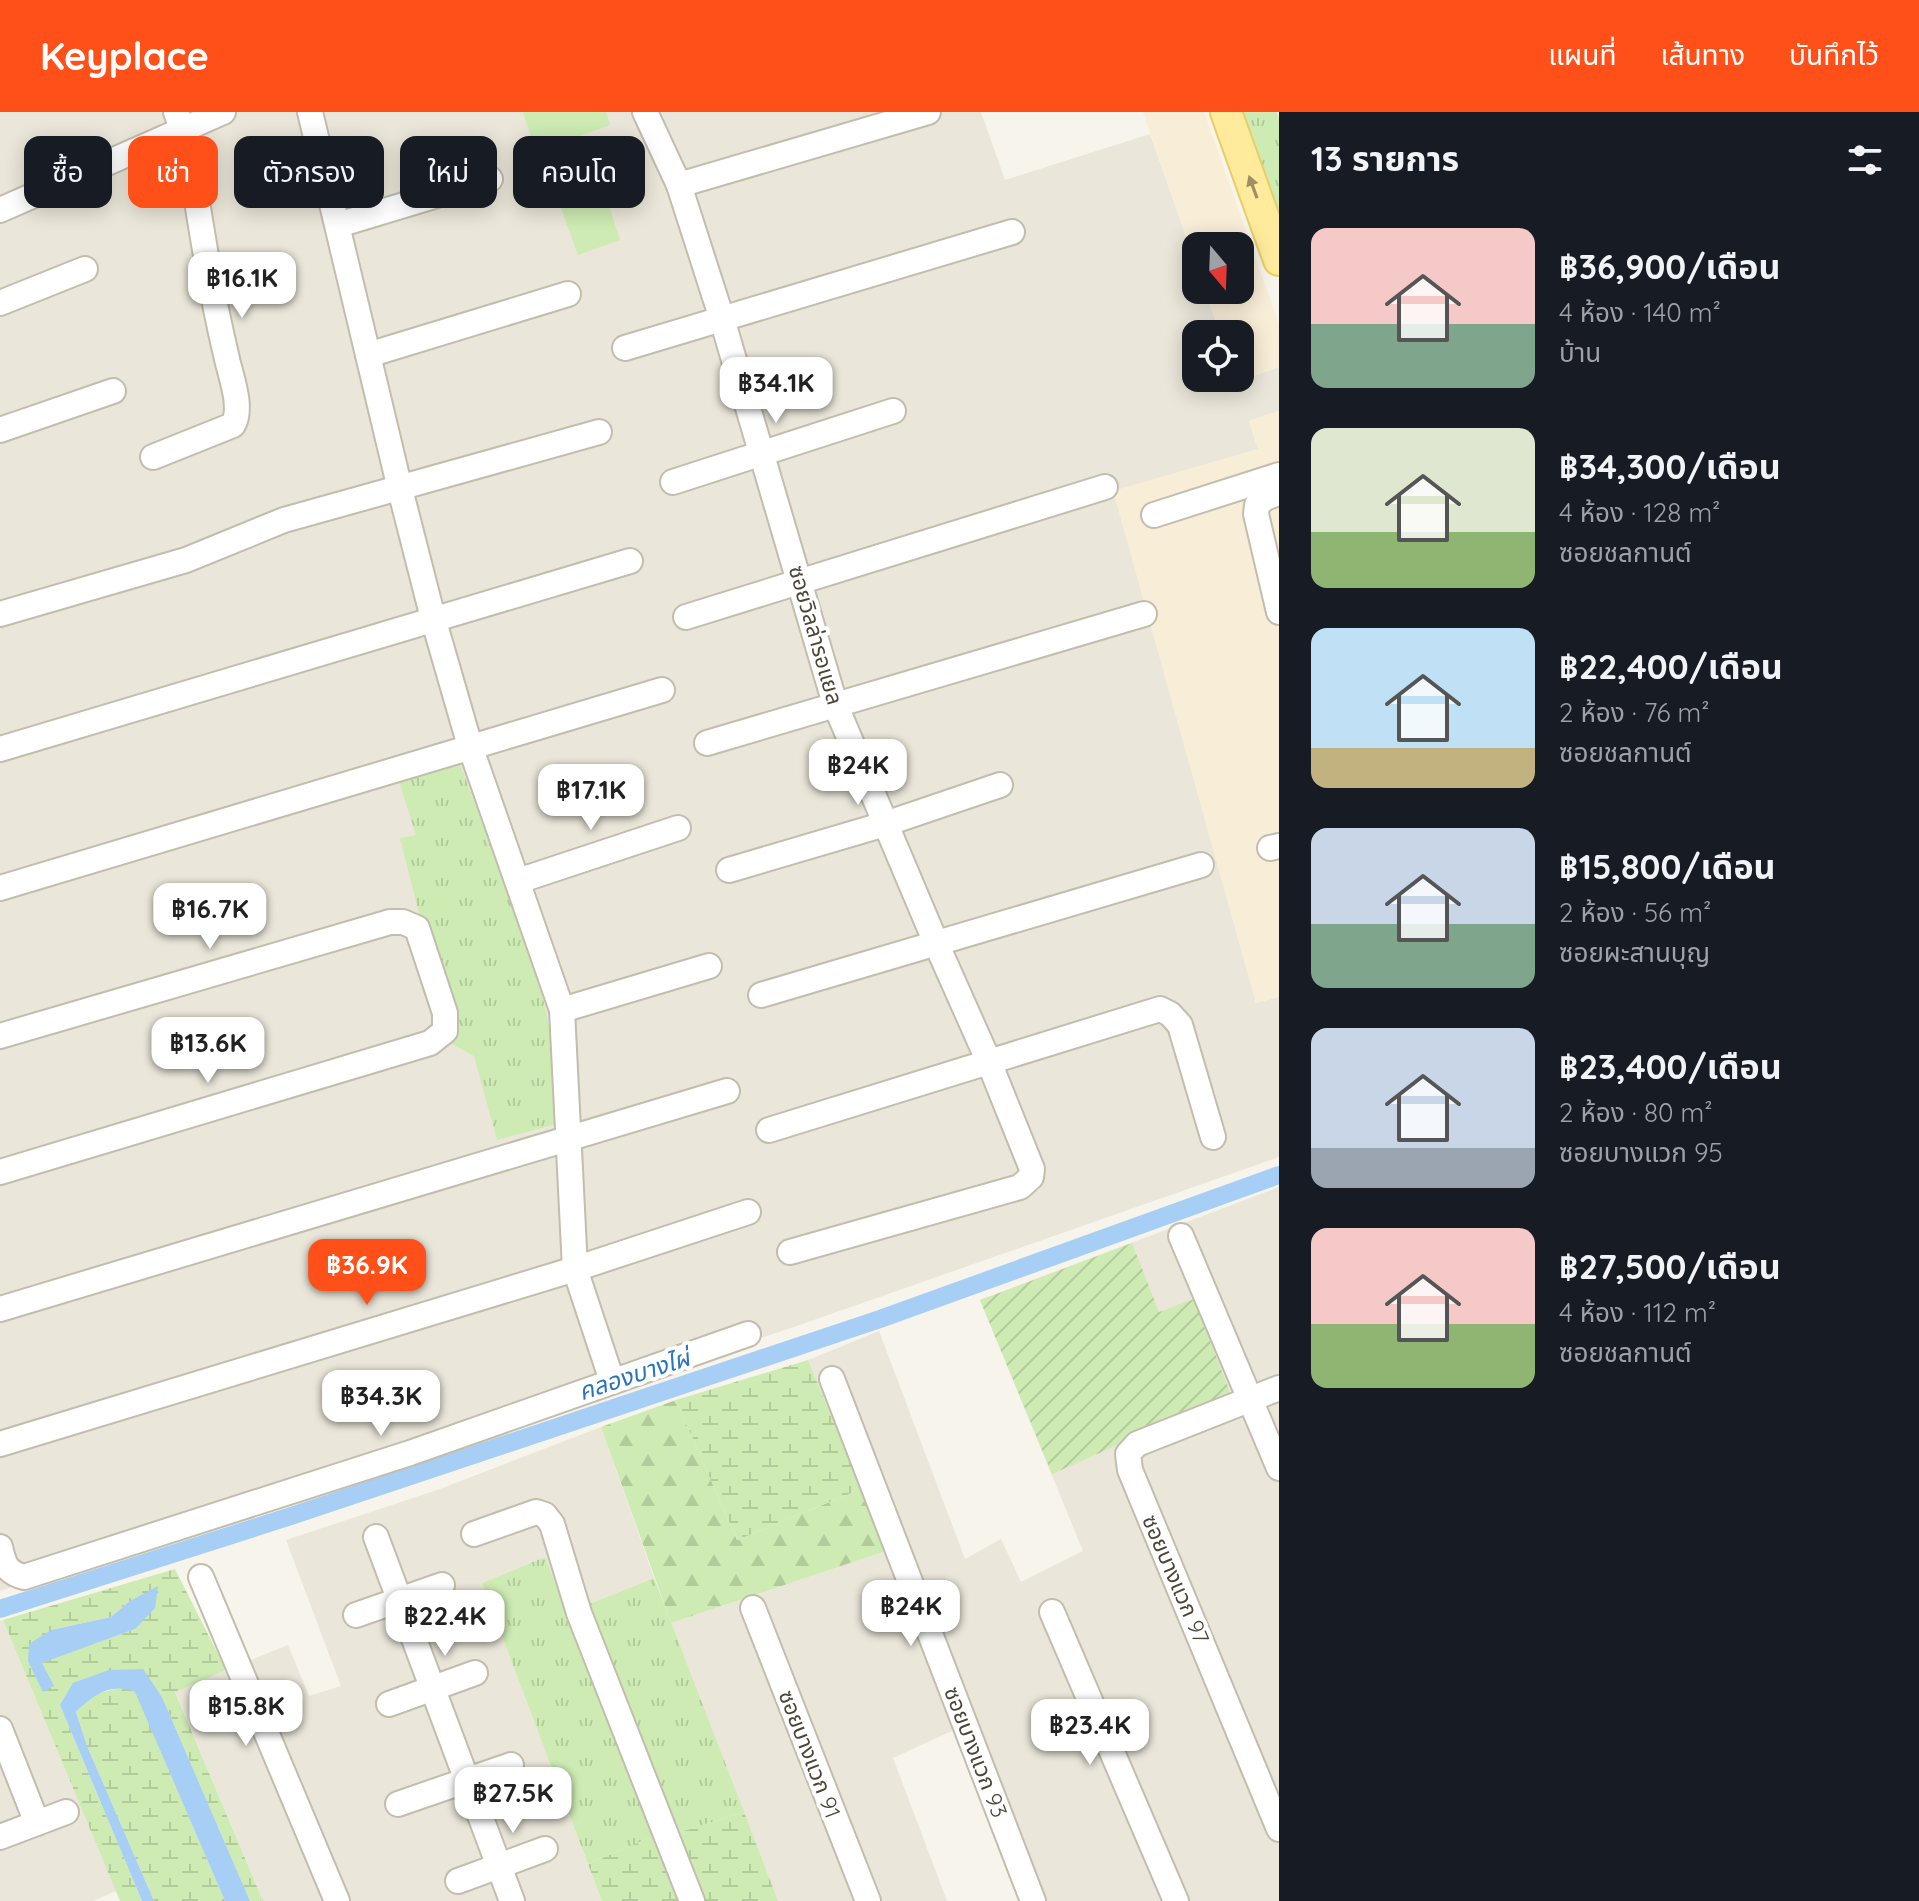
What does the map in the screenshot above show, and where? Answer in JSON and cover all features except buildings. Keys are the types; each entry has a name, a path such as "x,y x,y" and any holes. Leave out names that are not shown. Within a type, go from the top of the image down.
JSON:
{"main road":[{"path":"1226,112 1279,260"}],"street":[{"path":"0,210 179,121 223,112"},
{"path":"310,112 433,618 470,746 562,1010 575,1269 612,1381"},
{"name":"ซอยวิลล่ารอแยล","path":"645,112 679,185 763,455 835,704 1032,1169 1031,1177 1020,1187 790,1252"},
{"path":"679,185 928,112"},
{"path":"153,457 233,425 237,419 179,121"},
{"path":"338,225 400,206"},
{"path":"625,348 1012,232"},
{"path":"0,303 85,269"},
{"path":"368,355 568,294"},
{"path":"0,430 113,391"},
{"path":"673,482 893,411"},
{"path":"0,614 186,560 284,520 599,432"},
{"path":"1154,515 1279,475"},
{"path":"686,617 1105,487"},
{"path":"1279,493 1257,505 1256,514 1279,612"},
{"path":"0,749 630,561"},
{"path":"707,743 1144,614"},
{"path":"0,888 662,690"},
{"path":"729,870 885,824 1000,785"},
{"path":"518,881 678,828"},
{"path":"761,995 1201,865"},
{"path":"0,1036 390,922 403,922 417,928 445,1013 445,1031 430,1043 0,1172"},
{"path":"562,1010 709,966"},
{"path":"769,1130 1160,1009 1180,1025 1213,1137"},
{"path":"0,1309 727,1091"},
{"path":"0,1444 575,1269 748,1212"},
{"path":"1181,1236 1279,1468"},
{"path":"0,1547 5,1565 11,1573 24,1577 410,1453 748,1334"},
{"name":"ซอยบางแวก 93","path":"832,1379 1033,1901"},
{"path":"1252,1400 1279,1388"},
{"name":"ซอยบางแวก 97","path":"1252,1400 1137,1444 1128,1454 1128,1461 1279,1829"},
{"path":"474,1534 536,1512 545,1515 552,1524 579,1613 692,1901"},
{"path":"376,1537 512,1901"},
{"path":"201,1577 337,1901"},
{"path":"356,1615 442,1585"},
{"name":"ซอยบางแวก 91","path":"753,1608 868,1901"},
{"path":"1052,1612 1176,1901"},
{"path":"389,1704 475,1673"},
{"path":"0,1729 37,1823"},
{"path":"398,1804 511,1765"},
{"path":"0,1837 66,1812"},
{"path":"458,1881 545,1849"}],"shaded area":[{"path":"0,112 981,112 1005,180 1150,134 1184,232 1182,232 1182,304 1210,304 1215,320 1182,320 1182,392 1254,392 1254,376 1279,369 1279,411 1249,421 1258,449 1114,491 1256,1003 1279,997 1279,1157 791,1328 0,1591"},
{"path":"1143,112 1204,112 1246,232 1185,232"},
{"path":"1254,253 1279,324 1279,366 1254,376 1254,320 1215,320 1210,304 1254,304"},
{"path":"1279,411 1279,997 1256,1003 1113,491 1258,449 1249,421"},
{"path":"1279,1187 1279,1901 1021,1901 954,1730 893,1758 947,1901 778,1901 671,1623 886,1551 808,1360 879,1331 965,1559 1001,1539 1021,1582 1083,1551 980,1300"},
{"path":"601,1427 654,1578 566,1613 545,1557 482,1583 602,1901 263,1901 175,1691 288,1645 309,1696 341,1686 286,1540 440,1489"},
{"path":"3,1620 116,1891 93,1901 0,1901 0,1621"}],"green space":[{"path":"523,112 606,112 610,125 580,136 531,136"},
{"path":"1239,112 1277,112 1279,225"},
{"path":"561,208 610,208 620,240 578,255"},
{"path":"458,759 532,958 549,1026 554,1062 557,1124 497,1140 474,1056 452,1044 400,838 416,835 398,778"},
{"path":"1132,1243 1159,1312 1194,1299 1231,1395 1052,1474 980,1300"},
{"path":"808,1360 861,1489 737,1540 676,1400"},
{"path":"676,1400 737,1540 861,1489 886,1551 671,1623 601,1427"},
{"path":"545,1557 654,1836 588,1864 482,1583"},
{"path":"175,1569 226,1670 175,1692 263,1901 250,1901 162,1697 142,1669 60,1705 142,1901 120,1901 3,1620","holes":["130,1601 135,1629 41,1663 51,1630 111,1617"]},
{"path":"654,1578 744,1812 674,1834 589,1604"},
{"path":"122,1687 135,1691 225,1901 154,1901 87,1746 76,1712 92,1695"},
{"path":"744,1812 778,1901 700,1901 674,1834"},
{"path":"654,1836 678,1901 602,1901 588,1864"}],"water":[{"path":"158,1586 155,1608 135,1629 42,1663 54,1686 43,1692 28,1661 29,1644 51,1630 111,1617 130,1601"},
{"path":"143,1669 162,1697 250,1901 225,1901 135,1692 110,1689 89,1700 76,1712 87,1746 154,1901 142,1901 60,1705 73,1683 109,1670"}],"waterway":[{"name":"คลองบางไผ่","path":"0,1609 288,1517 880,1319 1279,1175"}]}
